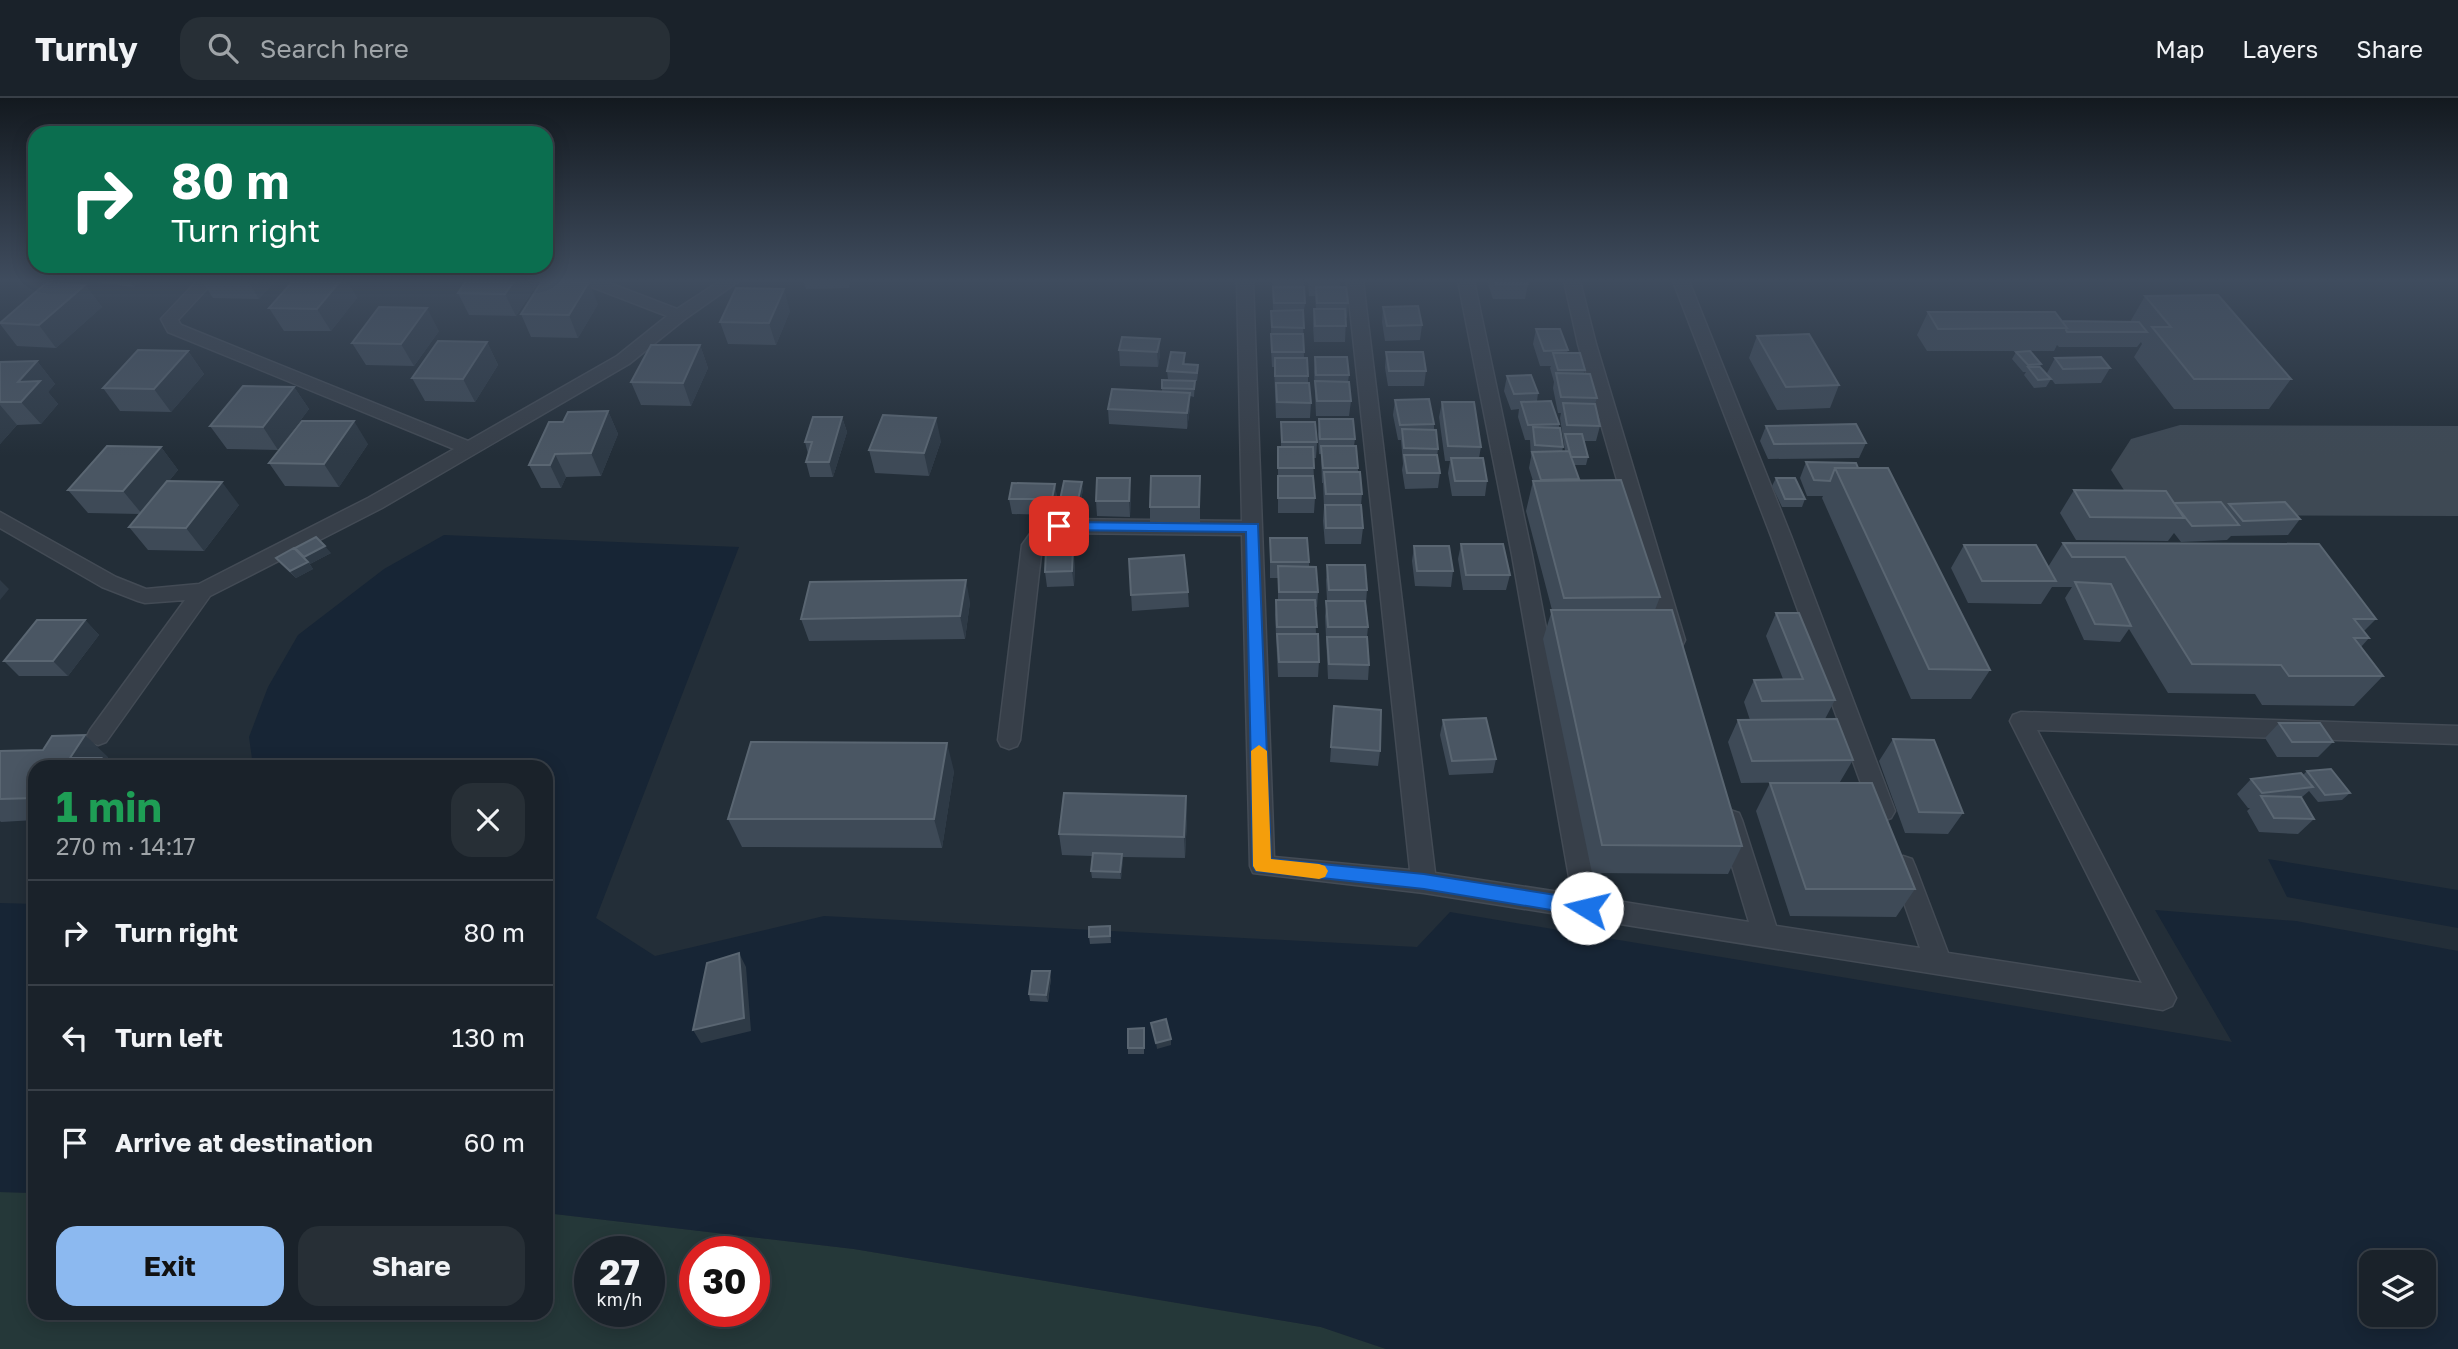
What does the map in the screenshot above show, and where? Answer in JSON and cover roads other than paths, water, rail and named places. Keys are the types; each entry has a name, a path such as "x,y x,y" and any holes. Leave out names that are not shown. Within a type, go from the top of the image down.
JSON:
{"street":[{"path":"202,339 470,449"},
{"path":"0,519 109,582 145,596 203,591 375,503 623,360 649,339"},
{"path":"1247,339 1262,866 1424,881 2163,998 2021,721 2458,735"},
{"path":"1362,339 1424,881"},
{"path":"1478,339 1522,555 1587,908"},
{"path":"1587,339 1680,659"},
{"path":"1704,339 1782,537 1939,964"},
{"path":"1009,740 1032,545 1042,533 1059,526 1253,528"},
{"path":"98,736 203,591"},
{"path":"1725,803 1766,934"}],"water":[{"path":"444,535 739,547 596,918 655,956 824,916 1417,947 1450,912 2232,1042 2155,910 2296,921 2458,951 2458,1349 1386,1349 1321,1327 854,1249 770,1239 770,1236 743,1236 553,1214 553,760 252,760 249,737 268,687 298,635 384,569"},
{"path":"2268,859 2458,890 2458,928 2287,897"},
{"path":"0,903 28,904 28,1193 0,1192"}]}
